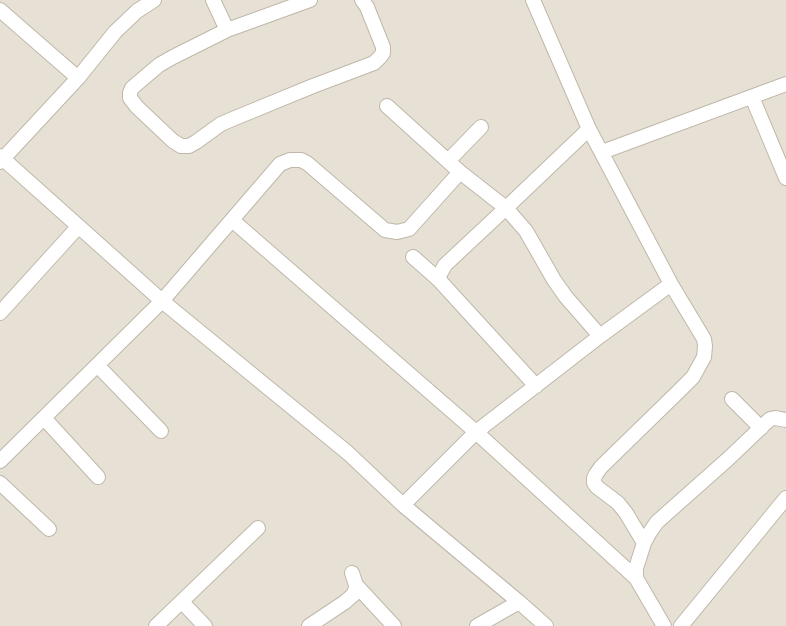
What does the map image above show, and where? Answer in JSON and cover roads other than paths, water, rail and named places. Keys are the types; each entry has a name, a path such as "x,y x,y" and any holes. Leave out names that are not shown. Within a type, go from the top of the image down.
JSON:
{"street":[{"path":"154,0 137,11 115,32 78,78 1,159 162,301 348,453 403,504 546,626"},
{"path":"213,0 227,30"},
{"path":"310,0 227,30 188,48 159,65 132,88 130,98 173,141 181,146 189,146 221,124 374,63 383,53 383,47 367,7 362,0"},
{"path":"536,1 589,129 671,284 704,339 704,357 693,377 601,467 594,478 594,483 597,487 618,503 626,513 644,543"},
{"path":"0,10 78,78"},
{"path":"602,152 786,84"},
{"path":"752,97 786,178"},
{"path":"387,106 460,172 506,208 526,231 566,297 600,336"},
{"path":"448,161 481,127"},
{"path":"439,280 445,265 589,129"},
{"path":"0,461 162,301 280,164 290,160 301,160 307,163 385,230 397,232 409,229 460,172"},
{"path":"232,220 476,432 636,578 664,626"},
{"path":"0,313 78,227"},
{"path":"412,257 439,280 536,386"},
{"path":"403,504 476,432 600,336 671,284"},
{"path":"97,365 161,431"},
{"path":"732,399 760,428"},
{"path":"44,418 98,477"},
{"path":"636,578 636,568 644,543 657,522 770,420 775,418 786,420"},
{"path":"0,483 49,529"},
{"path":"681,626 786,498"},
{"path":"156,626 258,528"},
{"path":"309,626 353,595 356,589 354,579 394,626"},
{"path":"182,602 205,626"},
{"path":"477,626 519,602"}]}
